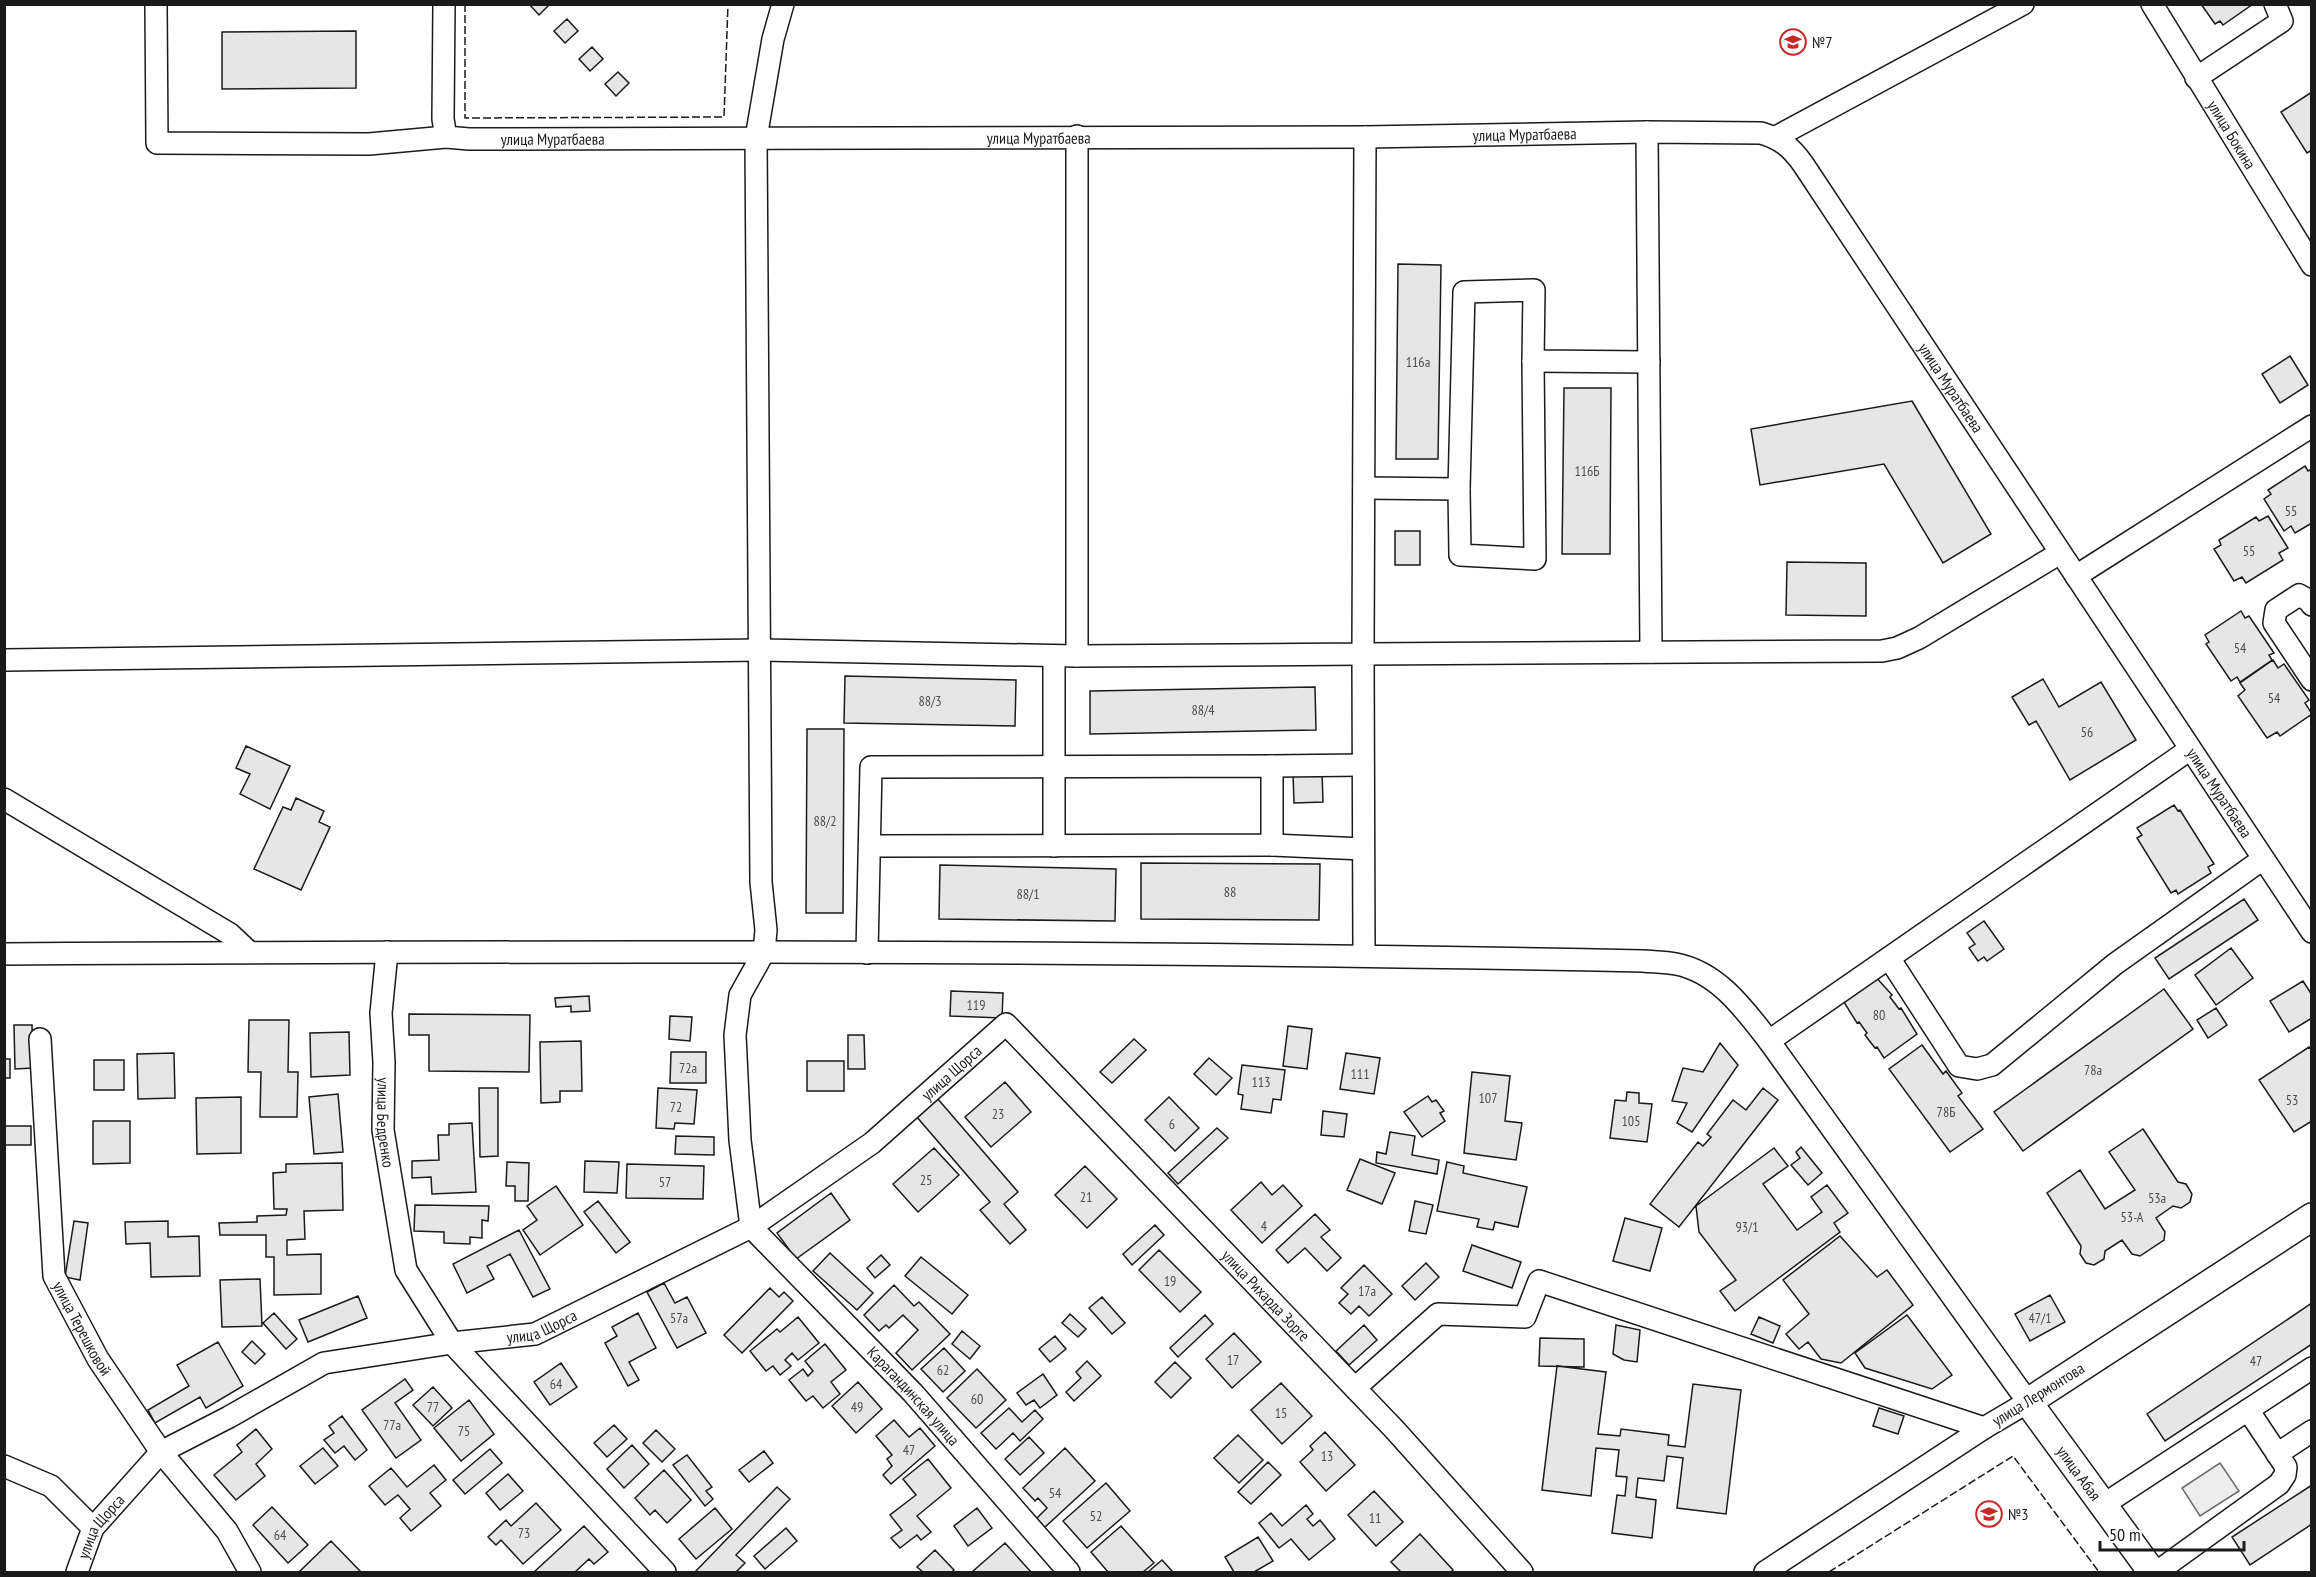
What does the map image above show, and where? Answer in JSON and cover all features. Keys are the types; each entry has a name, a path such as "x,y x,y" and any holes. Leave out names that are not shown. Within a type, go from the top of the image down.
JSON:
{"main road":[{"name":"улица Лермонтова","path":"2028,1402 2312,1217"},
{"name":"улица Абая","path":"2028,1402 2152,1572"}],"street":[{"name":"улица Муратбаева","path":"156,4 158,142 369,144 446,137 1365,137 1647,132 1761,133 1776,137 1786,143 1803,164 2189,750 2312,932"},
{"path":"444,4 443,119 446,137"},
{"path":"751,1227 740,1140 735,1035 740,995 764,952 766,930 761,882 756,138 773,39 783,4"},
{"path":"1776,137 2023,4"},
{"name":"улица Бокина","path":"2152,4 2312,265"},
{"path":"2196,78 2282,21 2275,4"},
{"path":"1647,132 1651,652"},
{"path":"1077,136 1077,656"},
{"path":"1364,956 1365,137"},
{"path":"1534,290 1533,361 1535,559 1460,555 1459,489 1464,292 1534,290"},
{"path":"1533,361 1649,362"},
{"path":"2076,576 2312,426"},
{"path":"1364,488 1459,489"},
{"path":"4,660 761,650 1077,656 1891,649 1919,638 2060,553"},
{"path":"2312,605 2298,595 2276,610 2274,622 2312,680"},
{"path":"1054,656 1054,846"},
{"path":"1770,1041 2189,750"},
{"path":"867,953 871,767 1363,765"},
{"path":"1272,766 1272,845"},
{"path":"4,799 230,934 249,952"},
{"path":"871,846 1272,845 1363,849"},
{"path":"1889,958 1959,1066 1977,1069 1992,1065 2115,964 2262,859"},
{"path":"4,954 387,951 764,952 1364,956 1643,961 1677,964 1703,974 1725,990 1770,1041 2028,1402"},
{"name":"улица Бедренко","path":"387,951 381,1014 384,1062 383,1130 406,1270 452,1343 665,1572"},
{"name":"улица Щорса","path":"77,1572 93,1528 161,1452 229,1417 324,1363 452,1343 535,1334 751,1227 872,1143 1006,1024"},
{"name":"улица Рихарда Зорге","path":"1006,1024 1395,1430 1522,1572"},
{"name":"улица Терешковой","path":"40,1039 54,1276 98,1359 161,1452 227,1531 250,1572"},
{"name":"Карагандинская улица","path":"751,1227 913,1393 1069,1572"},
{"path":"1355,1388 1438,1314 1525,1317 1539,1281 1984,1428"},
{"path":"2103,1506 2312,1368"},
{"name":"улица Лермонтова","path":"1765,1572 1984,1428 2028,1402"},
{"path":"2157,1572 2279,1484 2285,1475 2286,1467 2248,1410"},
{"path":"2277,1454 2312,1431"},
{"path":"4,1466 51,1486 93,1528"}],"shaded area":[{"path":"2220,1463 2239,1491 2200,1516 2182,1488"}],"building":[{"path":"529,4 550,4 539,15"},
{"path":"2201,4 2253,4 2223,25 2220,21 2215,24"},
{"path":"567,19 578,31 565,43 554,31"},
{"path":"356,31 356,88 222,89 222,32"},
{"path":"592,47 603,59 590,71 579,59"},
{"path":"618,72 629,83 616,96 605,84"},
{"path":"2312,92 2312,150 2307,153 2281,112"},
{"path":"1398,264 1441,265 1438,459 1396,459"},
{"path":"2290,356 2308,385 2280,403 2262,374"},
{"path":"1564,388 1611,388 1610,554 1562,554"},
{"path":"1912,401 1991,534 1943,563 1884,464 1760,485 1751,429"},
{"path":"2305,466 2308,471 2312,469 2312,523 2295,533 2291,526 2284,531 2264,499 2271,494 2268,490"},
{"path":"2268,516 2288,548 2279,553 2283,560 2246,583 2242,577 2234,581 2214,549 2221,545 2219,540 2256,517 2259,521"},
{"path":"1395,531 1420,531 1420,565 1395,565"},
{"path":"1787,562 1866,563 1866,616 1786,615"},
{"path":"2241,611 2245,618 2249,616 2274,653 2269,655 2272,660 2240,682 2237,677 2231,681 2206,644 2209,642 2205,635"},
{"path":"2273,660 2278,668 2284,664 2309,700 2305,703 2312,714 2280,736 2277,732 2267,738 2238,696 2245,690 2240,683"},
{"path":"845,676 1016,680 1015,726 844,723"},
{"path":"2043,679 2059,707 2101,682 2136,740 2070,780 2036,721 2029,725 2012,697"},
{"path":"1315,687 1316,730 1090,734 1090,691"},
{"path":"807,729 844,729 843,913 806,913"},
{"path":"246,746 290,766 270,809 240,794 250,774 236,768"},
{"path":"1322,772 1323,802 1294,803 1293,773"},
{"path":"296,798 324,811 319,822 330,827 301,890 254,869 283,807 291,810"},
{"path":"2174,805 2178,811 2180,810 2214,864 2208,867 2211,873 2178,894 2176,890 2171,893 2137,838 2142,835 2137,828"},
{"path":"1141,863 1320,864 1319,920 1141,919"},
{"path":"940,865 1116,869 1115,921 939,919"},
{"path":"2244,899 2258,920 2169,979 2155,958"},
{"path":"1984,921 2004,949 1987,961 1984,957 1978,961 1969,948 1975,944 1967,933"},
{"path":"2231,948 2253,978 2216,1005 2195,975"},
{"path":"1874,975 1892,995 1890,997 1899,1009 1901,1008 1917,1034 1884,1058 1865,1035 1867,1033 1859,1022 1857,1023 1842,999"},
{"path":"2303,981 2312,995 2312,1018 2289,1032 2270,1001"},
{"path":"2164,989 2193,1029 2023,1151 1994,1112"},
{"path":"951,991 1003,993 1002,1018 950,1016"},
{"path":"589,996 590,1011 571,1012 571,1006 556,1007 555,998"},
{"path":"2216,1008 2227,1025 2208,1038 2197,1020"},
{"path":"409,1014 530,1015 529,1072 429,1071 429,1035 409,1035"},
{"path":"670,1016 692,1017 690,1041 669,1039"},
{"path":"249,1020 289,1020 288,1072 298,1072 297,1117 260,1117 261,1072 248,1072"},
{"path":"14,1025 32,1025 33,1068 15,1069"},
{"path":"1288,1026 1312,1029 1307,1069 1283,1066"},
{"path":"349,1032 350,1075 311,1077 310,1033"},
{"path":"848,1035 864,1035 865,1069 848,1069"},
{"path":"1134,1039 1146,1050 1112,1083 1100,1072"},
{"path":"581,1041 582,1091 560,1091 560,1102 541,1103 540,1042"},
{"path":"1720,1043 1738,1065 1692,1132 1677,1123 1687,1103 1672,1101 1683,1068 1703,1072"},
{"path":"1922,1045 1943,1074 1946,1071 1962,1093 1958,1096 1983,1129 1950,1152 1889,1069"},
{"path":"2309,1047 2312,1050 2312,1121 2294,1132 2259,1080"},
{"path":"671,1052 706,1052 706,1083 670,1083"},
{"path":"174,1053 175,1098 138,1099 137,1054"},
{"path":"1346,1053 1380,1058 1374,1094 1340,1089"},
{"path":"1209,1058 1232,1078 1216,1095 1194,1074"},
{"path":"4,1059 10,1059 10,1078 4,1078"},
{"path":"94,1060 124,1060 124,1090 94,1090"},
{"path":"807,1061 844,1061 844,1091 807,1091"},
{"path":"1242,1065 1285,1070 1281,1100 1273,1099 1271,1113 1241,1109 1243,1095 1238,1094"},
{"path":"1472,1072 1510,1076 1505,1121 1522,1123 1516,1160 1464,1153"},
{"path":"1005,1082 1031,1112 991,1147 965,1117"},
{"path":"479,1088 498,1088 498,1156 480,1157"},
{"path":"658,1088 697,1090 694,1124 675,1123 674,1129 656,1128"},
{"path":"1763,1088 1778,1100 1679,1227 1650,1204 1698,1142 1703,1146 1711,1137 1707,1134 1733,1100 1746,1110"},
{"path":"1627,1092 1639,1093 1639,1103 1652,1104 1647,1142 1610,1138 1615,1100 1626,1101"},
{"path":"338,1094 343,1152 314,1154 309,1097"},
{"path":"1428,1096 1432,1102 1436,1100 1444,1111 1440,1113 1445,1121 1422,1137 1404,1112"},
{"path":"241,1097 241,1153 197,1154 196,1098"},
{"path":"1169,1097 1199,1128 1175,1151 1145,1120"},
{"path":"937,1098 1018,1192 1004,1204 1026,1230 1010,1244 980,1210 990,1202 916,1116"},
{"path":"1323,1111 1347,1114 1344,1137 1321,1135"},
{"path":"93,1121 130,1121 130,1163 93,1164"},
{"path":"472,1123 476,1192 432,1194 431,1177 412,1178 412,1161 439,1160 438,1135 449,1135 449,1124"},
{"path":"4,1126 31,1126 31,1145 4,1145"},
{"path":"1217,1128 1228,1138 1178,1184 1168,1173"},
{"path":"2143,1129 2178,1182 2186,1184 2192,1194 2190,1202 2181,1208 2173,1206 2156,1218 2165,1232 2164,1240 2140,1256 2132,1254 2122,1240 2105,1251 2104,1259 2094,1265 2086,1263 2080,1254 2081,1246 2047,1193 2080,1170 2105,1209 2135,1190 2109,1152"},
{"path":"1390,1132 1415,1136 1412,1155 1439,1160 1437,1174 1376,1163 1377,1152 1386,1154"},
{"path":"676,1136 714,1137 714,1155 675,1154"},
{"path":"1801,1147 1822,1173 1808,1185 1791,1165 1800,1158 1796,1152"},
{"path":"934,1148 959,1175 918,1212 893,1184"},
{"path":"1774,1148 1788,1166 1763,1184 1797,1230 1822,1212 1811,1197 1827,1185 1848,1213 1834,1223 1840,1232 1735,1311 1720,1291 1736,1280 1699,1232 1696,1206"},
{"path":"1360,1159 1395,1173 1382,1204 1347,1190"},
{"path":"585,1161 619,1162 617,1193 584,1192"},
{"path":"507,1162 529,1163 528,1201 515,1201 515,1186 506,1186"},
{"path":"1447,1162 1464,1166 1463,1173 1527,1187 1518,1227 1495,1222 1493,1230 1477,1227 1479,1219 1437,1211"},
{"path":"342,1163 343,1210 304,1211 305,1239 287,1240 287,1255 321,1254 321,1294 274,1295 274,1257 266,1257 266,1235 220,1235 219,1223 257,1222 257,1216 286,1215 287,1209 274,1209 273,1173 286,1172 286,1164"},
{"path":"627,1164 704,1166 703,1199 626,1198"},
{"path":"1085,1166 1117,1199 1087,1228 1055,1195"},
{"path":"1261,1182 1272,1195 1283,1185 1302,1206 1262,1243 1231,1210"},
{"path":"556,1186 583,1225 540,1255 523,1230 537,1220 527,1206"},
{"path":"831,1193 850,1220 796,1259 777,1233"},
{"path":"598,1201 630,1242 616,1253 584,1212"},
{"path":"1415,1201 1433,1205 1426,1234 1409,1231"},
{"path":"415,1205 489,1206 488,1221 482,1220 482,1238 470,1237 470,1244 444,1243 444,1232 414,1231"},
{"path":"1315,1214 1330,1230 1321,1237 1341,1258 1327,1271 1305,1248 1288,1263 1276,1250"},
{"path":"1625,1218 1662,1228 1650,1271 1613,1261"},
{"path":"74,1221 88,1223 80,1280 65,1277"},
{"path":"168,1221 168,1237 199,1236 200,1276 151,1277 150,1243 126,1244 125,1222"},
{"path":"1155,1225 1164,1235 1132,1265 1123,1254"},
{"path":"519,1230 550,1289 533,1297 510,1254 487,1266 494,1279 467,1293 453,1264"},
{"path":"1840,1236 1877,1277 1887,1270 1913,1305 1841,1363 1821,1359 1808,1342 1799,1349 1786,1334 1809,1314 1783,1280"},
{"path":"1472,1245 1521,1262 1512,1288 1463,1271"},
{"path":"1159,1250 1201,1292 1180,1312 1139,1270"},
{"path":"830,1253 873,1293 857,1310 813,1271"},
{"path":"881,1255 890,1265 875,1278 867,1268"},
{"path":"921,1257 968,1295 952,1314 905,1276"},
{"path":"1426,1263 1439,1277 1415,1300 1402,1286"},
{"path":"1364,1265 1392,1294 1369,1316 1359,1306 1351,1314 1339,1303 1348,1294 1341,1288"},
{"path":"260,1279 262,1326 222,1327 220,1280"},
{"path":"664,1283 675,1303 687,1297 706,1333 677,1348 647,1292"},
{"path":"894,1285 914,1306 919,1302 950,1334 912,1370 896,1353 918,1330 903,1315 889,1328 886,1325 879,1331 864,1315"},
{"path":"770,1288 779,1297 784,1292 793,1301 742,1353 724,1335"},
{"path":"2050,1295 2065,1322 2030,1341 2015,1314"},
{"path":"358,1296 367,1318 308,1342 299,1320"},
{"path":"1102,1297 1125,1323 1112,1334 1089,1308"},
{"path":"2312,1303 2312,1344 2165,1441 2147,1414"},
{"path":"274,1313 297,1339 286,1349 263,1323"},
{"path":"638,1313 656,1348 629,1362 639,1380 628,1386 605,1343 617,1336 612,1327"},
{"path":"1070,1314 1086,1329 1078,1337 1062,1323"},
{"path":"1205,1315 1213,1324 1178,1357 1170,1348"},
{"path":"1907,1315 1952,1375 1932,1389 1865,1368 1855,1353"},
{"path":"798,1317 819,1343 798,1360 792,1353 785,1360 791,1366 780,1375 773,1366 766,1371 750,1351 777,1329 780,1332"},
{"path":"1759,1317 1780,1326 1773,1343 1751,1334"},
{"path":"1364,1325 1377,1340 1349,1365 1336,1351"},
{"path":"1616,1325 1640,1330 1637,1362 1624,1360 1613,1354"},
{"path":"962,1331 980,1346 970,1359 952,1344"},
{"path":"1234,1333 1261,1362 1232,1388 1206,1359"},
{"path":"1055,1336 1066,1349 1050,1362 1039,1349"},
{"path":"1540,1338 1584,1339 1584,1367 1539,1366"},
{"path":"252,1341 265,1354 255,1364 242,1352"},
{"path":"218,1342 243,1386 206,1408 200,1397 155,1423 148,1410 189,1386 177,1365"},
{"path":"825,1344 846,1370 831,1382 840,1394 823,1408 813,1396 806,1401 789,1380 803,1369 808,1376 813,1371 805,1361"},
{"path":"944,1348 965,1371 943,1392 921,1369"},
{"path":"1087,1361 1101,1376 1074,1401 1066,1392 1081,1378 1076,1372"},
{"path":"1175,1362 1191,1378 1171,1398 1155,1382"},
{"path":"561,1363 577,1387 550,1405 534,1382"},
{"path":"1557,1366 1606,1372 1598,1434 1620,1436 1621,1429 1669,1435 1668,1445 1685,1447 1693,1384 1741,1390 1726,1514 1677,1508 1683,1458 1667,1456 1664,1481 1638,1478 1636,1497 1656,1500 1652,1538 1612,1533 1617,1495 1625,1496 1627,1477 1616,1476 1619,1450 1596,1448 1591,1496 1542,1490"},
{"path":"977,1369 1006,1400 976,1428 947,1398"},
{"path":"1043,1374 1057,1395 1040,1408 1034,1400 1026,1405 1017,1393"},
{"path":"405,1379 413,1390 395,1403 421,1440 396,1458 362,1410"},
{"path":"858,1382 882,1409 856,1433 832,1406"},
{"path":"1281,1383 1312,1416 1282,1444 1251,1410"},
{"path":"433,1387 452,1408 433,1426 413,1405"},
{"path":"469,1400 494,1434 461,1461 434,1428"},
{"path":"1009,1408 1022,1422 1035,1410 1043,1419 1020,1441 1013,1433 996,1449 981,1433"},
{"path":"1879,1408 1904,1416 1898,1434 1873,1426"},
{"path":"342,1416 367,1450 355,1460 344,1446 335,1453 324,1440 334,1433 329,1426"},
{"path":"894,1420 909,1437 920,1428 935,1446 891,1484 883,1475 892,1466 887,1459 892,1455 876,1436"},
{"path":"614,1425 627,1439 607,1457 594,1443"},
{"path":"256,1429 272,1449 256,1464 265,1476 236,1500 214,1475 242,1452 237,1445"},
{"path":"656,1430 675,1449 662,1462 643,1443"},
{"path":"1325,1432 1355,1465 1326,1491 1300,1462 1313,1450 1310,1446"},
{"path":"1238,1435 1263,1460 1239,1483 1214,1458"},
{"path":"1029,1437 1044,1453 1020,1475 1005,1459"},
{"path":"632,1445 649,1464 624,1488 607,1469"},
{"path":"323,1448 338,1466 315,1484 300,1466"},
{"path":"1065,1448 1095,1481 1044,1528 1036,1519 1047,1508 1038,1498 1035,1501 1023,1488"},
{"path":"490,1449 502,1463 465,1494 453,1480"},
{"path":"764,1451 773,1463 749,1482 739,1470"},
{"path":"687,1455 712,1487 706,1491 713,1499 705,1506 673,1465"},
{"path":"928,1459 951,1488 917,1516 931,1532 921,1540 917,1535 900,1548 891,1538 902,1530 890,1515 916,1495 903,1479"},
{"path":"1268,1462 1281,1475 1251,1504 1238,1492"},
{"path":"434,1465 446,1480 430,1493 441,1506 411,1531 400,1518 410,1509 398,1495 385,1505 369,1486 391,1468 407,1487"},
{"path":"664,1470 691,1500 667,1523 655,1510 650,1515 635,1498"},
{"path":"508,1474 523,1491 500,1510 486,1493"},
{"path":"1106,1483 1130,1511 1087,1548 1063,1521"},
{"path":"2312,1485 2312,1524 2250,1565 2232,1537"},
{"path":"777,1487 790,1499 736,1555 745,1563 736,1572 695,1572"},
{"path":"1374,1491 1403,1522 1376,1546 1348,1515"},
{"path":"536,1503 561,1530 523,1564 501,1540 496,1545 488,1537 506,1520 511,1526"},
{"path":"1306,1505 1313,1514 1307,1519 1313,1526 1320,1520 1335,1539 1309,1560 1291,1539 1279,1548 1259,1523 1271,1513 1282,1526"},
{"path":"272,1507 308,1545 288,1563 253,1525"},
{"path":"715,1508 732,1529 696,1559 679,1539"},
{"path":"977,1508 992,1528 968,1546 954,1526"},
{"path":"584,1526 608,1552 594,1564 589,1559 575,1572 534,1572"},
{"path":"1121,1526 1154,1563 1143,1572 1108,1572 1091,1552"},
{"path":"786,1528 797,1541 765,1569 754,1556"},
{"path":"1420,1534 1453,1570 1451,1572 1401,1572 1391,1562"},
{"path":"1258,1537 1273,1561 1254,1572 1234,1572 1225,1557"},
{"path":"331,1541 359,1572 299,1572"},
{"path":"1005,1543 1031,1572 972,1572"},
{"path":"935,1550 954,1570 952,1572 923,1572 917,1567"},
{"path":"1162,1560 1173,1572 1148,1572"}],"fence":[{"path":"465,4 465,118 724,117 728,4"},
{"path":"1829,1572 2013,1456 2099,1572"}],"place":[{"name":"№7","path":"1793,42"},
{"name":"№3","path":"1989,1514"}]}
